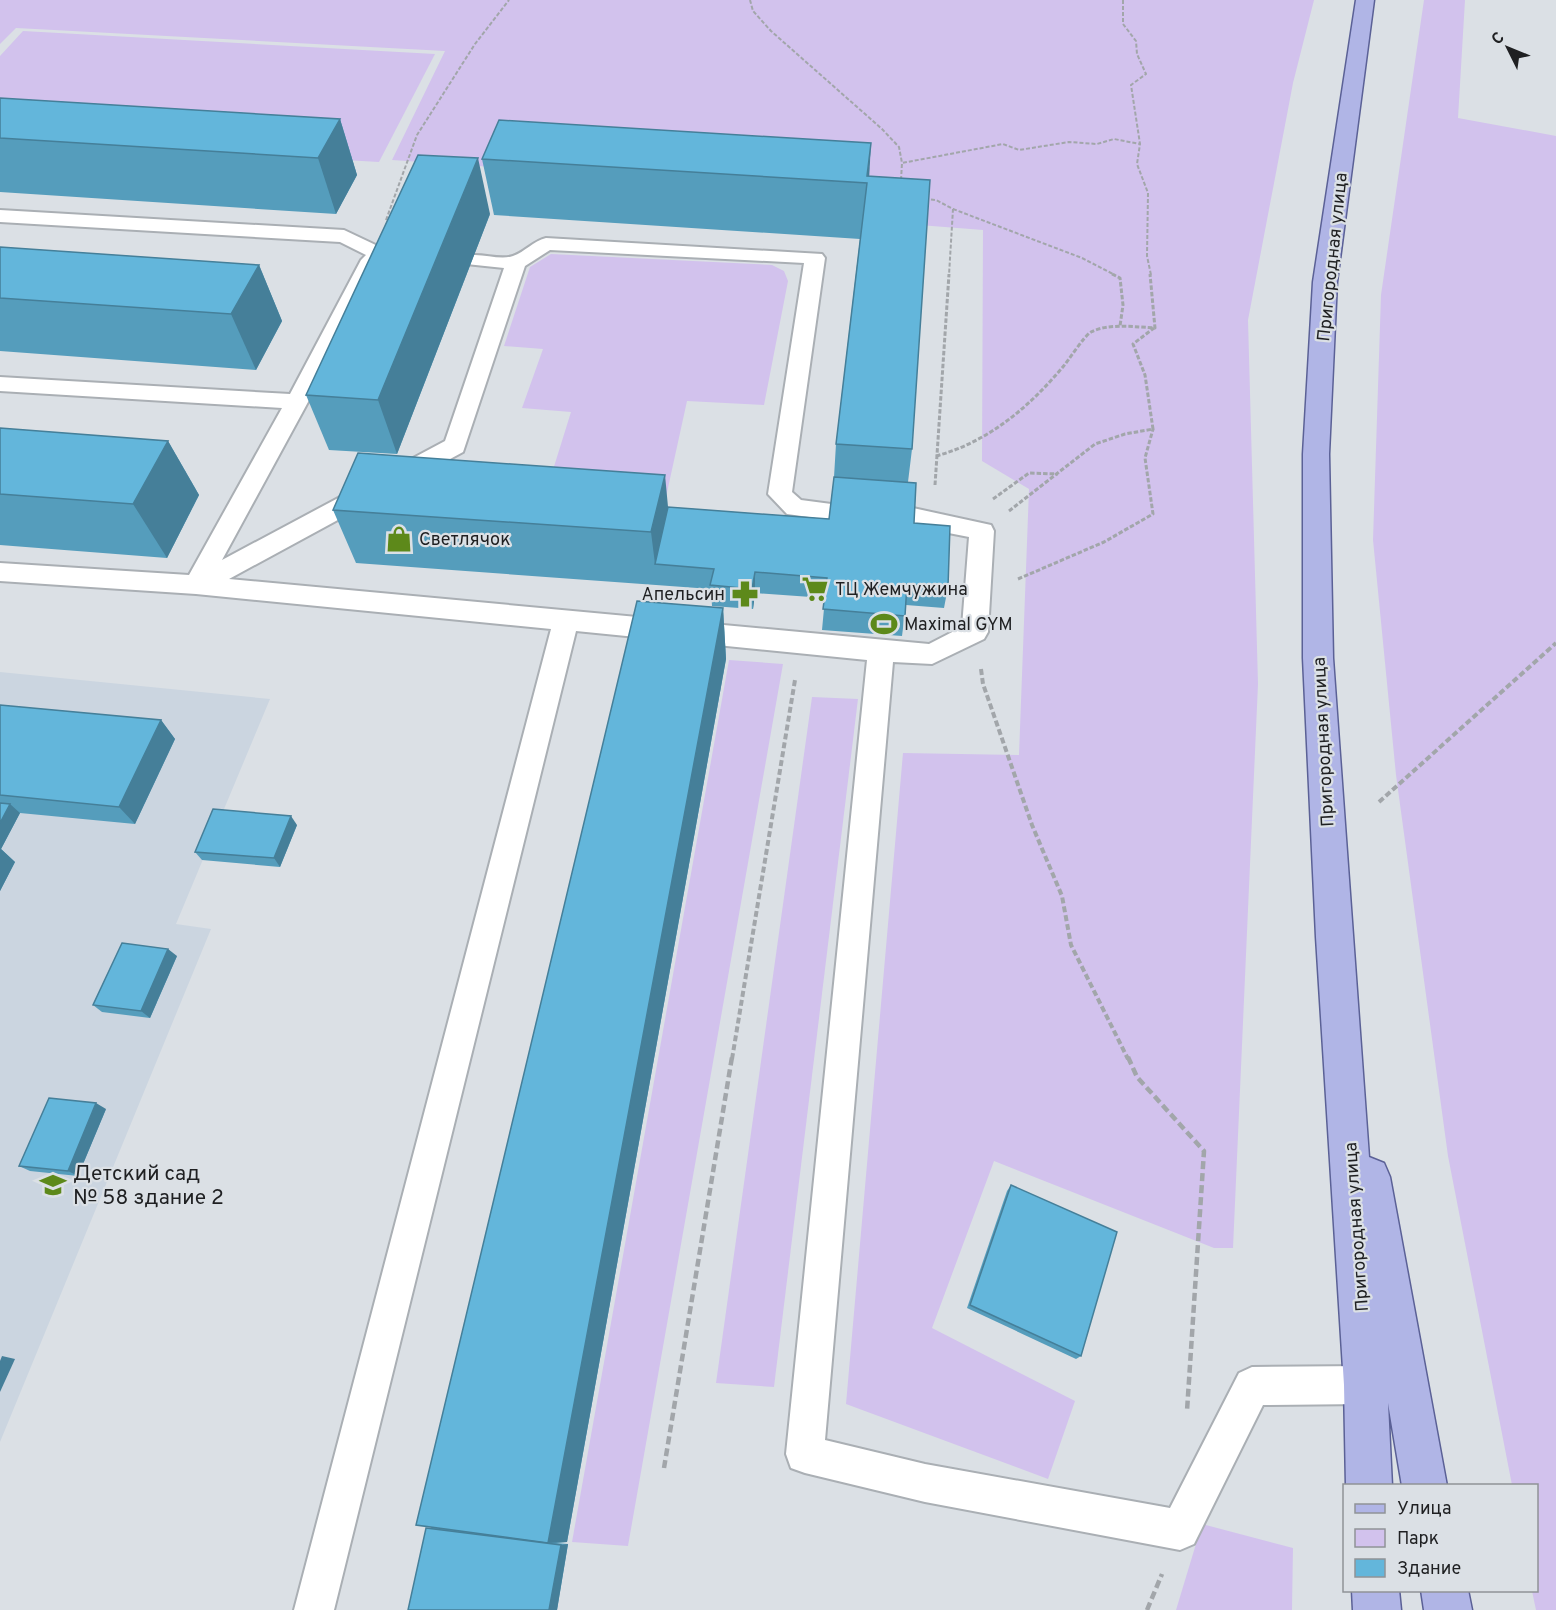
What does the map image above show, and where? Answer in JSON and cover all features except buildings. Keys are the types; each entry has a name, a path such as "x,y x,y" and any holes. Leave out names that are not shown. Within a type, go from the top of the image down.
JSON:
{"main road":[{"name":"Пригородная улица","path":"1365,0 1325,282 1316,454 1318,658 1334,936 1366,1386 1369,1484"},
{"path":"1341,1013 1425,1484"},
{"path":"1376,1592 1377,1610"},
{"path":"1444,1592 1448,1610"}],"lane":[{"path":"0,216 344,236 385,253 297,402 196,585"},
{"path":"472,260 516,263 546,244 816,258 780,494 795,508 831,511"},
{"path":"196,585 455,446 516,263"},
{"path":"0,384 297,402"},
{"path":"0,572 196,585 801,644 932,654 975,632 982,531 913,517"},
{"path":"314,1610 566,621"},
{"path":"881,651 805,1454 925,1483 1180,1530 1252,1386 1366,1386"}],"path":[{"path":"385,253 417,135 475,45 510,0"},
{"path":"750,0 753,11 771,31 882,129 899,147 902,162 901,181 905,189"},
{"path":"1123,0 1123,24 1136,41 1137,54 1146,74 1131,85 1140,144 1137,164 1148,193 1148,256 1155,328"},
{"path":"902,162 1004,144 1019,150 1069,142 1096,144 1114,140 1140,144"},
{"path":"918,198 936,201 1082,258 1120,278 1123,305 1120,326"},
{"path":"935,482 953,209"},
{"path":"936,456 951,454 994,430 1022,410 1075,354 1090,332 1120,326 1155,328"},
{"path":"978,595 1076,556 1132,528 1153,514 1145,458 1153,429 1145,375 1133,344 1155,328"},
{"path":"982,531 1095,444 1125,434 1153,429"},
{"path":"975,632 983,684 1032,825 1062,896 1071,945 1137,1077 1204,1151 1186,1423"},
{"path":"1378,802 1556,643"},
{"path":"664,1468 801,644"}],"shaded area":[{"name":"Детский сад № 58 здание 2","path":"0,672 270,699 176,924 211,929 0,1442"}],"green space":[{"path":"0,0 1314,0 1293,83 1248,320 1258,684 1233,1248 1214,1248 994,1161 932,1328 1075,1401 1048,1479 846,1404 903,753 1019,755 1029,489 982,461 983,230 881,222 884,194 392,160 445,51 16,28 0,44"},
{"path":"1424,0 1465,0 1458,118 1556,136 1556,1610 1536,1610 1532,1592 1538,1592 1538,1484 1512,1484 1448,1156 1396,775 1373,540 1381,295"},
{"path":"23,31 435,54 379,162 0,140 0,56"},
{"path":"551,254 772,265 784,271 788,281 764,405 687,401 666,497 547,489 571,412 522,408 543,349 504,346 530,267"},
{"path":"729,660 783,664 628,1546 572,1542"},
{"path":"812,697 858,699 774,1387 716,1383"},
{"path":"1202,1524 1293,1548 1292,1610 1176,1610"}],"place":[{"name":"Светлячок","path":"399,539"},
{"name":"ТЦ Жемчужина","path":"815,589"},
{"name":"Апельсин","path":"745,594"},
{"name":"Maximal GYM","path":"884,624"},
{"name":"Детский сад № 58 здание 2","path":"53,1185"}]}
